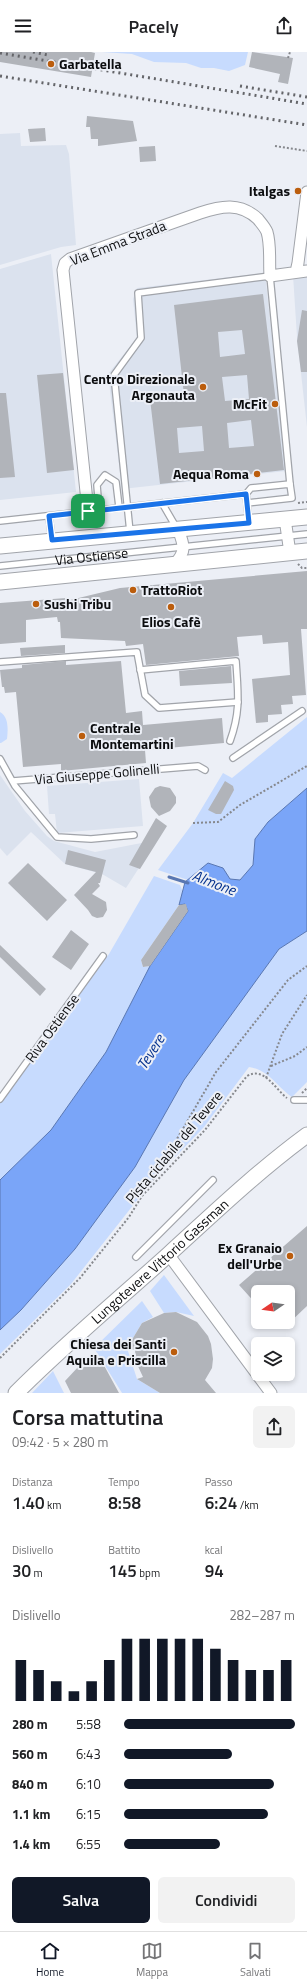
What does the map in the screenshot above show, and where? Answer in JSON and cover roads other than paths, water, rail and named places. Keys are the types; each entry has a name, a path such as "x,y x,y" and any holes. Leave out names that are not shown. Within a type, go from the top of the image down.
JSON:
{"main road":[{"name":"Via Ostiense","path":"0,546 307,517"},
{"name":"Via Ostiense","path":"0,582 307,551"},
{"name":"Lungotevere Vittorio Gassman","path":"16,1393 48,1362 266,1167 307,1135"}],"street":[{"path":"296,272 307,192"},
{"name":"Via Emma Strada","path":"88,511 63,270 65,263 70,259 220,206 228,206 244,209 263,225 268,239 270,276"},
{"path":"270,276 307,271"},
{"path":"285,519 290,553"},
{"path":"174,565 182,556 183,546 178,529"},
{"path":"168,1254 271,1393"}],"lane":[{"path":"130,533 114,375 141,338 138,292 270,276 292,498 247,503"},
{"path":"100,510 97,485 105,474 116,482 119,507"},
{"path":"0,521 246,494 251,488 290,484"},
{"path":"246,494 249,523"},
{"path":"162,503 178,529"},
{"path":"49,516 52,540"},
{"name":"Via Ostiense","path":"0,566 307,534"},
{"path":"0,662 137,652 145,695 159,708 238,702"},
{"path":"140,670 236,661 238,702 237,722 230,741"},
{"path":"233,758 302,711"},
{"path":"0,759 13,781 48,827 57,836 91,839 134,835"},
{"name":"Via Giuseppe Golinelli","path":"13,781 198,766 205,770"},
{"name":"Riva Ostiense","path":"0,1099 103,956"},
{"path":"294,1100 307,1100"},
{"path":"136,1257 213,1180"}],"water":[{"name":"Tevere","path":"307,788 307,931 279,949 184,1080 135,1167 75,1249 21,1310 0,1330 0,1180 51,1130 106,1052 150,966 188,911 185,904 179,905 185,882 208,863 223,868 230,879 240,880 253,865 255,839 268,822"}],"waterway":[{"name":"Almone","path":"169,877 188,883"}],"railway":[{"path":"33,52 48,55"},
{"path":"0,53 307,104"},
{"path":"0,76 307,125"},
{"path":"240,86 307,97"}],"place":[{"name":"Garbatella","path":"51,64"},
{"name":"Italgas","path":"298,191"},
{"name":"Centro Direzionale Argonauta","path":"203,387"},
{"name":"McFit","path":"275,404"},
{"name":"Aequa Roma","path":"257,474"},
{"name":"TrattoRiot","path":"133,590"},
{"name":"Sushi Tribu","path":"36,604"},
{"name":"Elios Cafè","path":"171,607"},
{"name":"Centrale Montemartini","path":"82,736"},
{"name":"Ex Granaio dell'Urbe","path":"290,1256"},
{"name":"Chiesa dei Santi Aquila e Priscilla","path":"174,1352"}]}
